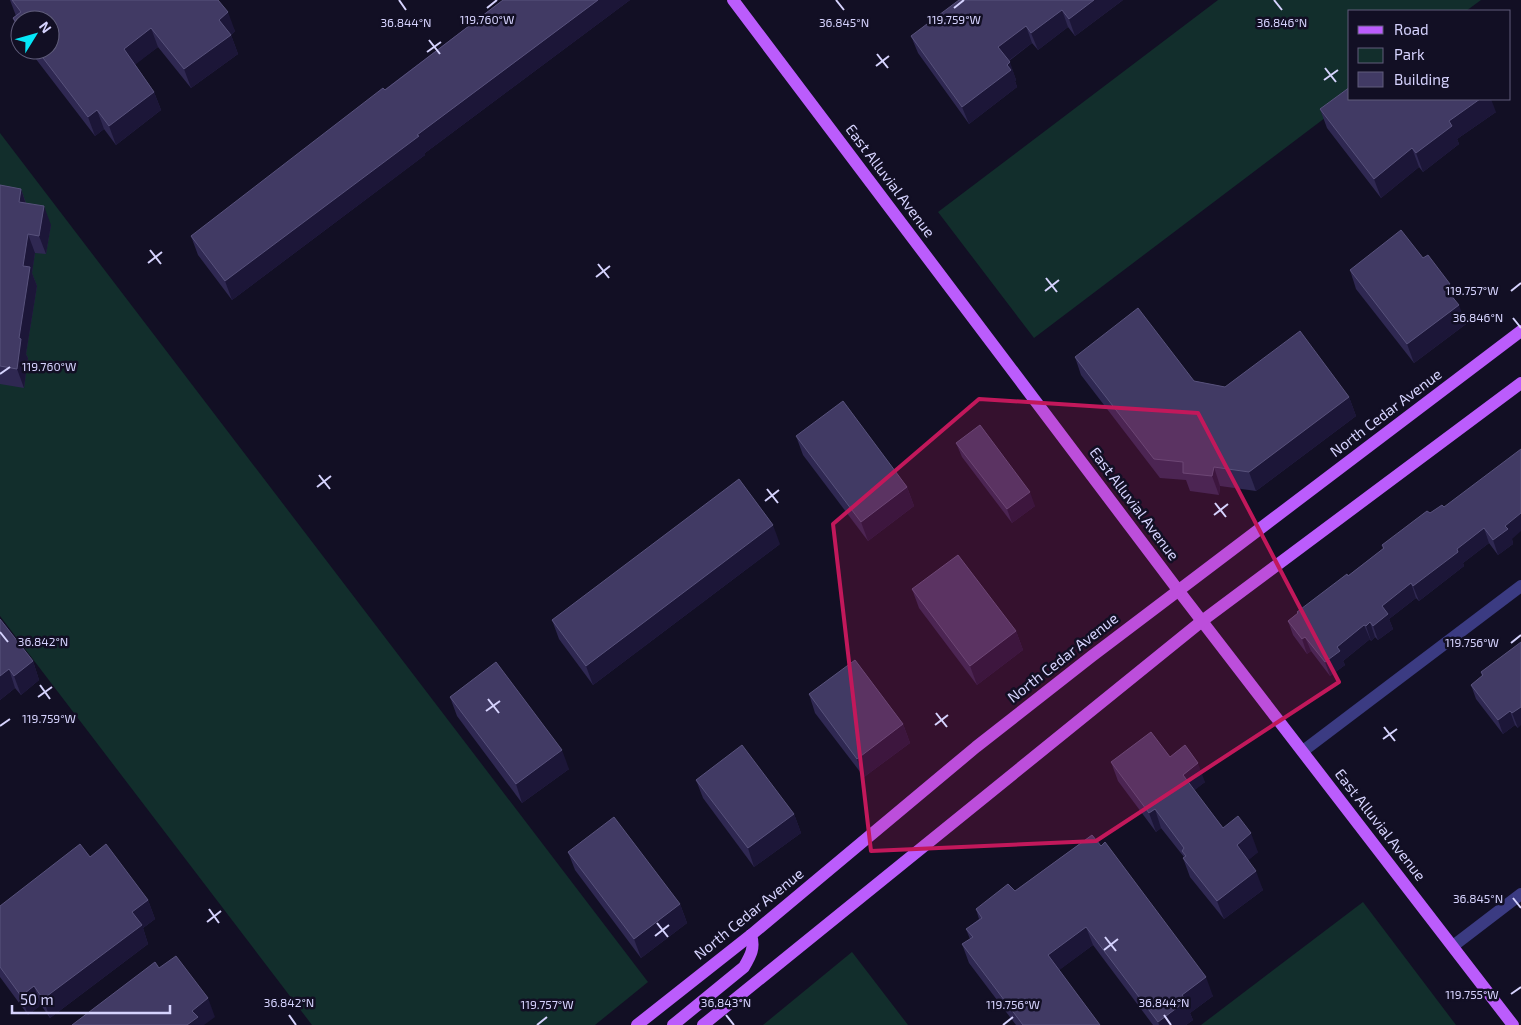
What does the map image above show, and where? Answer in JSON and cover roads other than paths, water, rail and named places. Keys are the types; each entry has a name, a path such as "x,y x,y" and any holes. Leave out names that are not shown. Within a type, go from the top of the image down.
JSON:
{"main road":[{"name":"East Alluvial Avenue","path":"733,0 1178,590 1513,1025"},
{"name":"North Cedar Avenue","path":"636,1025 751,935 976,746 1178,590 1521,331"},
{"path":"703,1025 1202,621 1521,383"},
{"path":"673,1025 744,967 754,945 751,935"}],"street":[{"path":"1303,752 1521,586"},
{"path":"1452,946 1521,894"}]}
